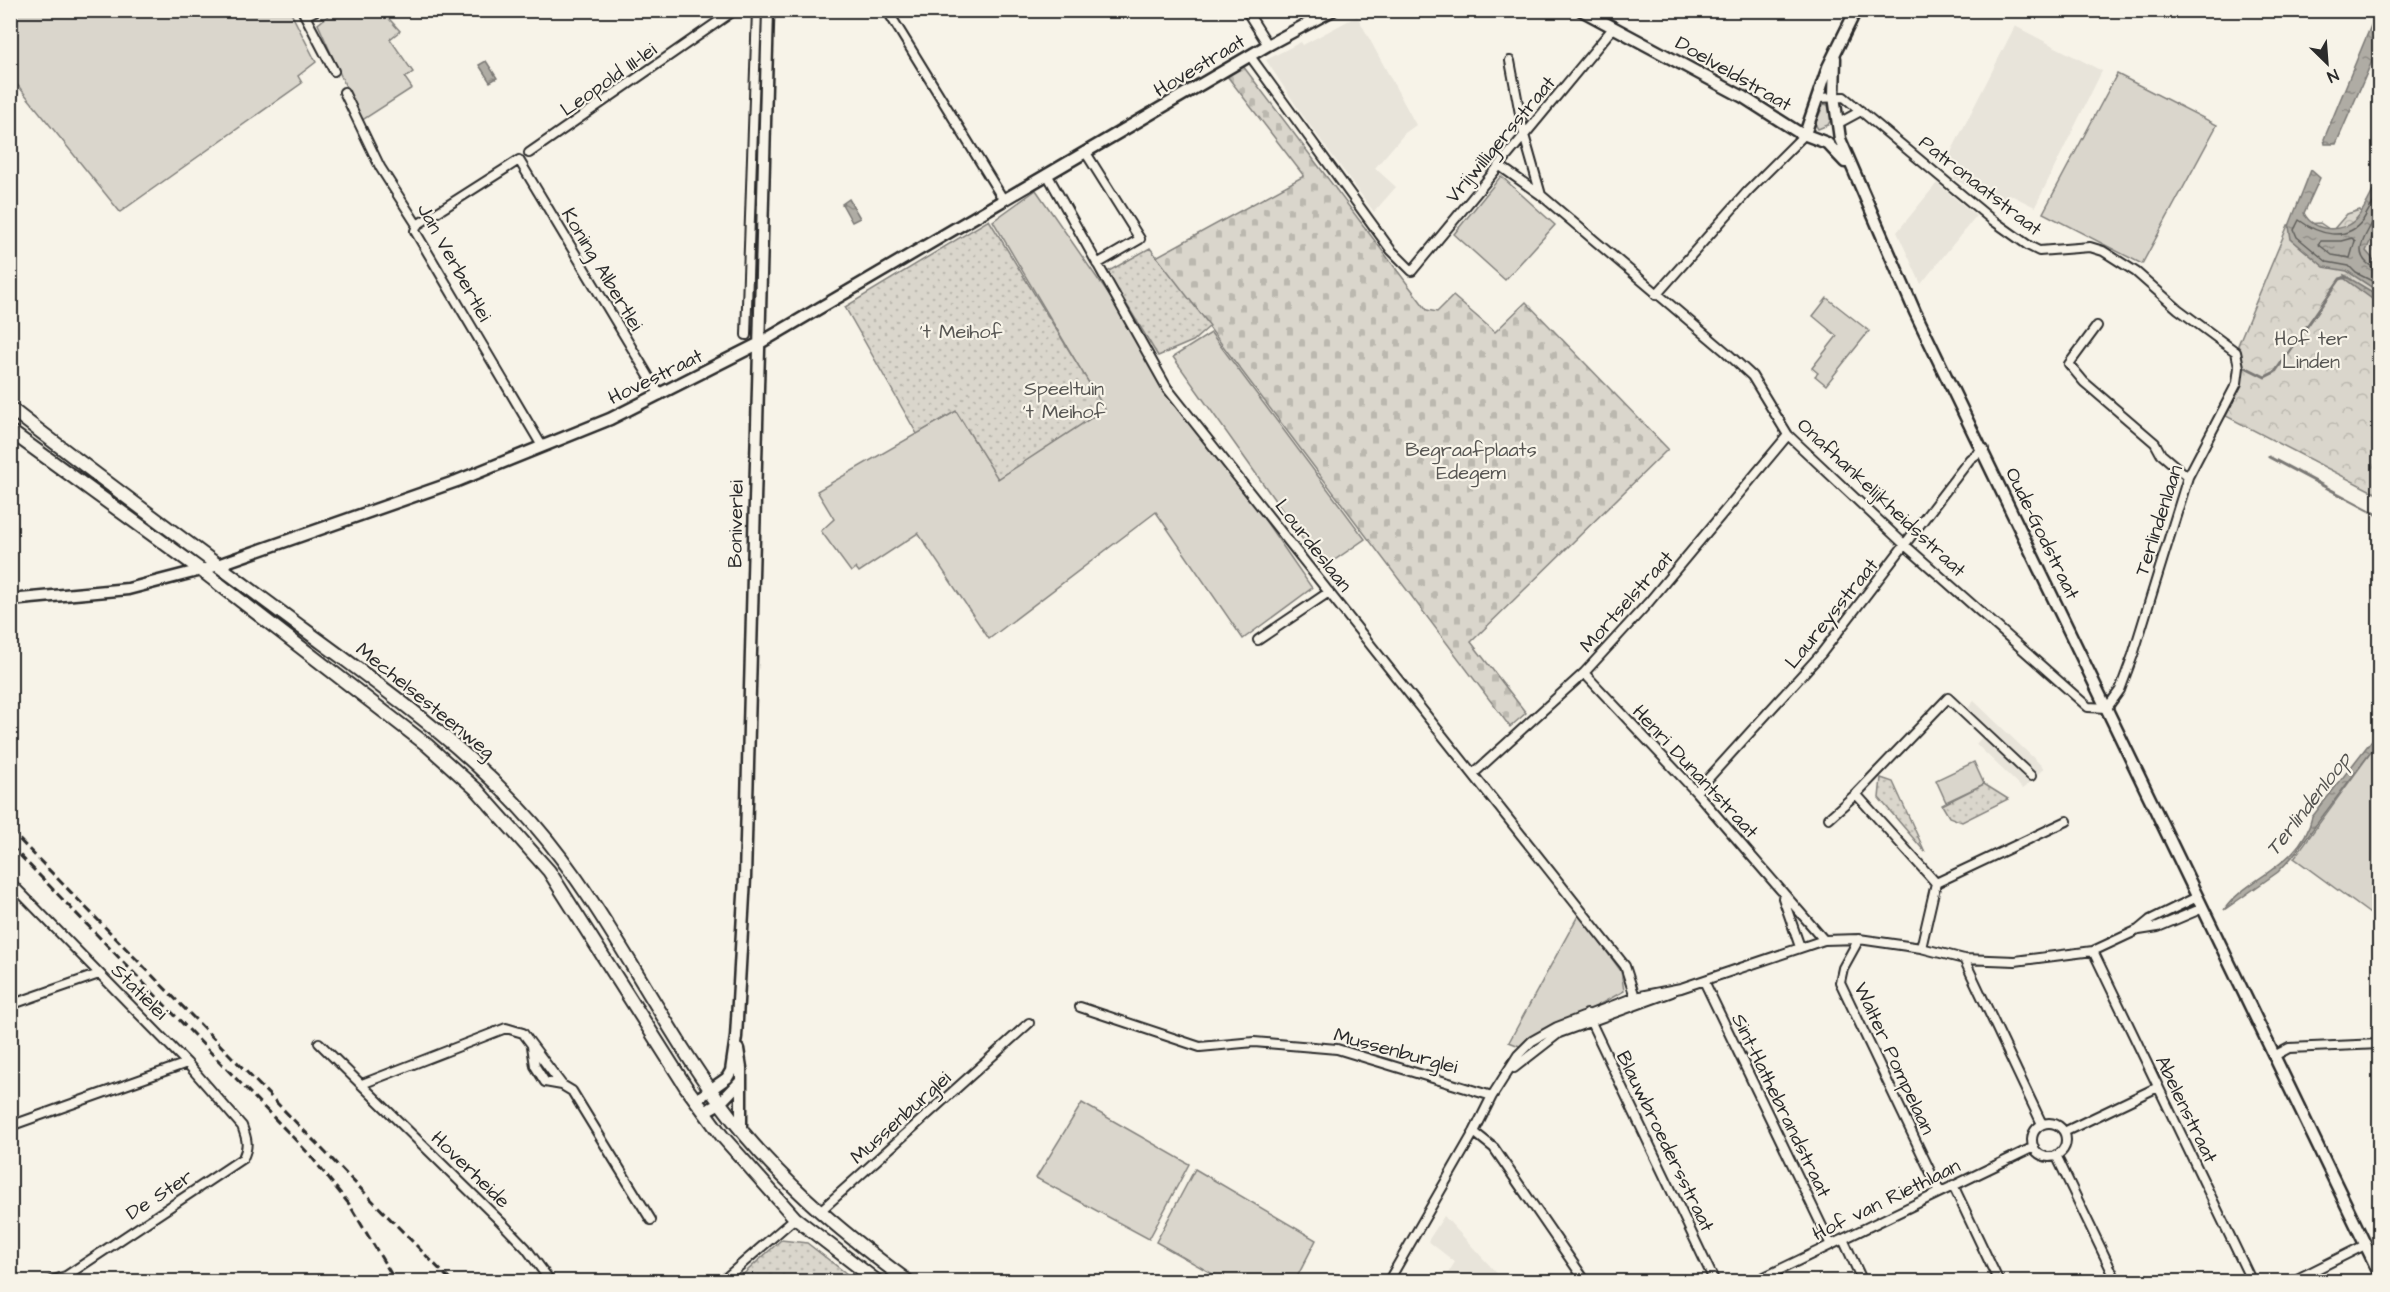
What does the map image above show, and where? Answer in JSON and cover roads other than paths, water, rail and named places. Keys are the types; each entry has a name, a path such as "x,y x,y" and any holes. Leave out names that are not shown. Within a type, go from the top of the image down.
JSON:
{"main road":[{"name":"Mechelsesteenweg","path":"10,408 210,567 427,745 498,810 549,871 696,1100 729,1144 795,1218 878,1281"},
{"name":"Mechelsesteenweg","path":"10,431 210,567 448,739 526,816 570,871 711,1090 741,1131 772,1166 819,1212 909,1281"}],"street":[{"path":"317,10 304,13 334,71"},
{"name":"Leopold III-lei","path":"529,153 735,10"},
{"path":"746,335 757,10"},
{"name":"Boniverlei","path":"696,1100 711,1090 731,1071 736,1037 746,866 755,426 760,343 768,10"},
{"path":"887,10 1003,199"},
{"path":"1246,10 1268,45"},
{"name":"Hovestraat","path":"10,600 128,589 210,567 457,481 660,395 760,343 1003,199 1086,153 1268,45 1333,10"},
{"path":"1656,295 1748,191 1805,134 1828,67 1835,58 1856,10"},
{"name":"Doelveldstraat","path":"1583,11 1743,97 1805,134"},
{"name":"Vrijwilligersstraat","path":"1250,56 1385,242 1412,271 1613,28"},
{"name":"Oude-Godstraat","path":"1835,58 1834,96 1837,124 1852,172 1915,312 1984,449 2379,1275"},
{"path":"1510,61 1524,135 1541,195"},
{"name":"Jan Verbertlei","path":"344,92 380,167 417,225 415,231 542,446"},
{"path":"1817,98 1834,96"},
{"name":"Patronaatstraat","path":"1834,96 1844,97 1991,219 2029,246 2039,251 2090,247 2103,251 2136,272 2178,309 2231,346"},
{"path":"1805,134 1821,136 1837,124 1862,111"},
{"name":"Oude-Godstraat","path":"1805,134 1827,143 1852,172"},
{"path":"1086,153 1140,239 1097,264"},
{"name":"Koning Albertlei","path":"417,225 519,160 660,395"},
{"name":"Onafhankelijkheidsstraat","path":"1500,166 1541,195 1752,376 1788,435 1906,546 2088,707 2108,708"},
{"name":"Lourdeslaan","path":"1047,174 1167,388 1625,966 1635,997"},
{"path":"2097,326 2069,364 2084,382 2155,443 2161,454 2188,477"},
{"name":"Terlindenlaan","path":"2108,708 2120,690 2133,655 2188,477 2237,383 2238,360 2231,346"},
{"name":"Mortselstraat","path":"1473,774 1584,674 1648,603 1788,435"},
{"name":"Laureysstraat","path":"1696,792 1821,654 1906,546 1970,459 1984,449"},
{"path":"1258,640 1329,592"},
{"name":"Henri Dunantstraat","path":"1584,674 1696,792 1824,940"},
{"path":"1829,818 1856,794 1948,698 2031,776"},
{"path":"1856,794 1936,883"},
{"path":"1936,883 2067,821"},
{"name":"Statielei","path":"10,882 84,955 99,974 111,982 242,1126"},
{"path":"1921,948 1936,883"},
{"name":"Henri Dunantstraat","path":"1782,893 1800,947"},
{"path":"1388,1281 1474,1132 1492,1096 1508,1072 1559,1033 1589,1018 1635,997 1681,988 1824,940 1859,939 1921,948 1964,959 2015,962 2093,951 2138,930 2150,920 2197,897"},
{"path":"2138,930 2158,927 2203,908"},
{"name":"Walter Pompelaan","path":"1859,939 1843,968 1840,981 1940,1192"},
{"name":"Abelenstraat","path":"2093,951 2252,1281"},
{"path":"1964,959 2042,1125"},
{"path":"10,1005 99,974"},
{"name":"Sint-Hathebrandstraat","path":"1704,981 1831,1245"},
{"path":"1589,1018 1656,1000 1681,988"},
{"name":"Mussenburglei","path":"1080,1007 1200,1047 1254,1042 1337,1048 1492,1096"},
{"name":"Blauwbroedersstraat","path":"1589,1018 1715,1281"},
{"name":"Mussenburglei","path":"819,1212 1029,1023"},
{"path":"362,1084 506,1028 519,1030 562,1085 572,1091 651,1220"},
{"name":"Boniverlei","path":"736,1037 741,1081 741,1131"},
{"name":"Hoverheide","path":"319,1043 501,1222 526,1248 551,1281"},
{"path":"2274,1056 2289,1048 2379,1044"},
{"path":"10,1126 187,1063"},
{"path":"704,1112 720,1103 741,1081"},
{"path":"2064,1132 2158,1087"},
{"path":"2055,1124 2064,1132 2065,1145 2056,1155 2041,1155 2034,1147 2034,1132 2042,1125 2055,1124"},
{"name":"De Ster","path":"49,1281 67,1279 243,1158 248,1139 242,1126"},
{"path":"1474,1132 1494,1148 1586,1281"},
{"name":"Hof van Riethlaan","path":"1754,1281 2034,1147"},
{"path":"2056,1155 2117,1281"},
{"path":"1953,1185 1999,1281"},
{"path":"721,1281 795,1218"},
{"path":"1843,1239 1863,1281"},
{"path":"2291,1281 2366,1245"}],"water":[{"path":"2377,11 2379,11 2379,45 2336,144 2325,144 2324,139"},
{"path":"486,61 497,78 490,82 479,65"},
{"path":"2311,170 2320,178 2304,213 2314,224 2321,227 2329,229 2344,227 2351,223 2362,212 2374,189 2379,192 2379,221 2366,251 2379,266 2379,292 2347,271 2324,267 2291,239 2289,226"},
{"path":"849,199 860,218 852,222 842,204"},
{"path":"2344,275 2379,296 2379,304 2345,279"},
{"path":"2379,731 2379,741 2292,857 2278,872 2224,910 2233,899 2272,870 2297,847 2312,817"}],"waterway":[{"path":"2245,367 2265,377 2275,372 2340,279 2347,277"},
{"path":"2269,457 2380,516"}],"railway":[{"path":"10,830 452,1282"},
{"path":"10,845 309,1154 349,1204 396,1282"}],"park label":[{"name":"'t Meihof","path":"961,331"},
{"name":"Hof ter Linden","path":"2311,350"},
{"name":"Speeltuin 't Meihof","path":"1064,400"},
{"name":"Begraafplaats Edegem","path":"1471,460"}],"water label":[{"name":"Terlindenloop","path":"2308,804"}]}
